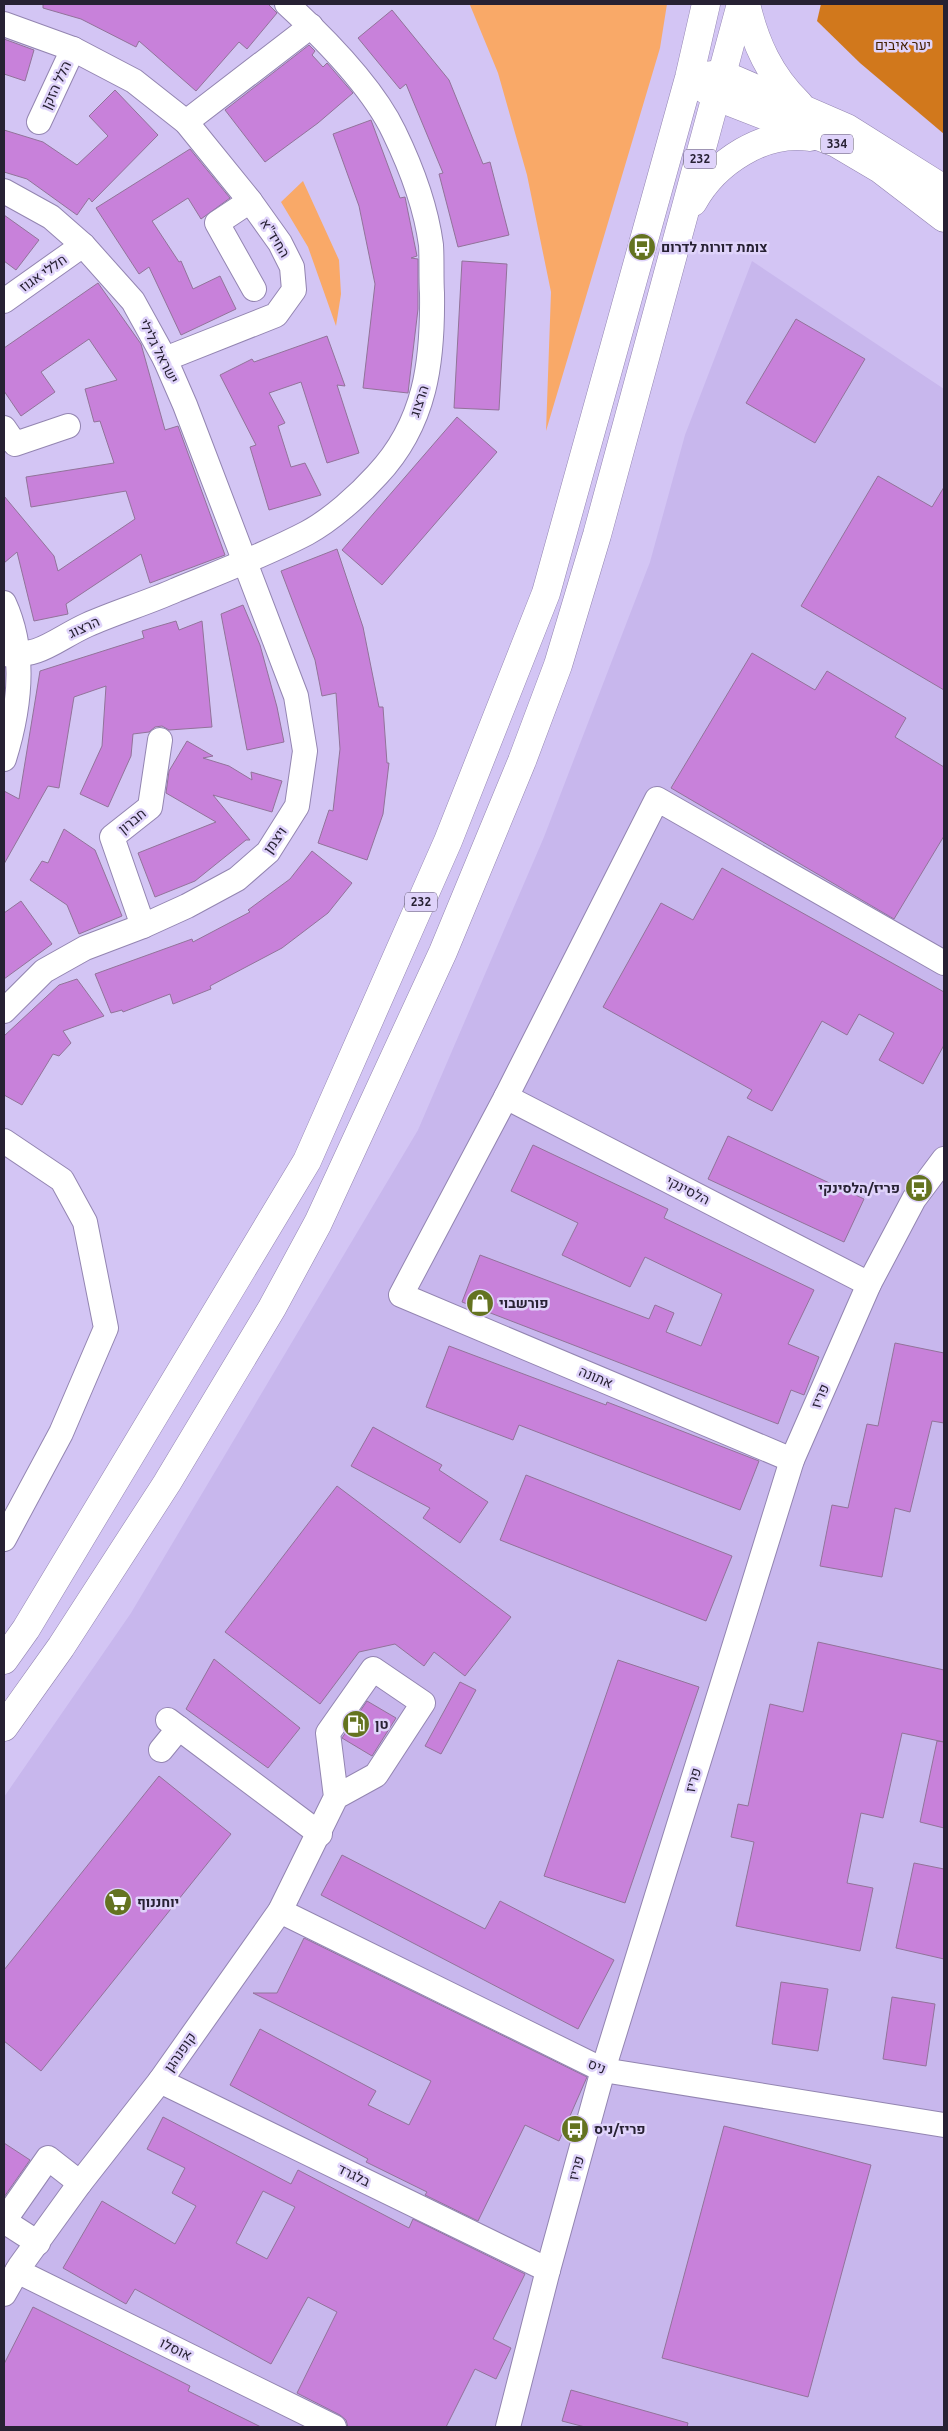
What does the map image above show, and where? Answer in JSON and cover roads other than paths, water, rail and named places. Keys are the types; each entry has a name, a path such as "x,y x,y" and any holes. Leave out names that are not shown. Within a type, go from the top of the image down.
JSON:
{"main road":[{"name":"232","path":"4,1660 26,1629 307,1161 448,841 546,592 689,78 706,4"},
{"name":"232","path":"4,1726 62,1647 168,1482 272,1308 318,1223 444,952 522,762 558,665 597,535 741,4"},
{"path":"746,4 765,60 780,84 806,110"},
{"name":"334","path":"689,78 806,110 847,128 944,190"},
{"name":"334","path":"719,85 836,143 880,169 944,218"},
{"path":"683,221 705,185 728,162 751,148 767,140 796,135 836,143"}],"street":[{"name":"הרצוג","path":"10,650 45,649 61,637 244,562 309,532 354,497 378,474 405,439 421,402 429,366 432,308 431,245 418,192 393,130 364,86 311,26 287,4"},
{"name":"החיד\"א","path":"4,24 73,49 134,80 186,122 250,201 280,243 292,267 294,290 276,315 166,359"},
{"path":"186,122 311,26"},
{"name":"הלל הזקן","path":"39,122 73,49"},
{"name":"ישראל גלילי","path":"4,192 51,217 83,245 133,301 166,359 244,562"},
{"path":"250,201 217,223 254,289"},
{"name":"חללי אגוז","path":"4,301 83,245"},
{"path":"4,428 15,444 68,426"},
{"name":"ויצמן","path":"4,1010 44,971 85,948 143,926 237,880 268,852 297,806 305,751 296,696 244,562"},
{"path":"4,603 11,618 10,650 18,694 11,736 4,759"},
{"name":"חברון","path":"143,926 112,837 150,807 160,740"},
{"path":"506,1096 657,798 944,963"},
{"name":"הלסינקי","path":"506,1096 869,1284"},
{"name":"אתונה","path":"506,1096 401,1294 792,1460"},
{"path":"4,1141 62,1180 85,1222 106,1328 61,1433 4,1539"},
{"name":"פריז","path":"508,2427 548,2270 603,2070 792,1460 869,1284 914,1199 944,1159"},
{"path":"373,1669 423,1703 376,1775 336,1797 328,1733 373,1669"},
{"path":"161,1750 173,1724 320,1834"},
{"name":"קופנהגן","path":"4,2294 80,2183 160,2081 280,1911 320,1834 336,1797"},
{"name":"ניס","path":"280,1911 603,2070 944,2125"},
{"name":"בלגרד","path":"160,2081 548,2270"},
{"path":"38,2243 4,2221 48,2158 80,2183"},
{"name":"אוסלו","path":"18,2271 334,2427"}],"place":[{"name":"צומת דורות לדרום","path":"642,247"},
{"name":"פריז/הלסינקי","path":"919,1188"},
{"name":"פורשבוי","path":"480,1303"},
{"name":"טן","path":"356,1724"},
{"name":"יוחננוף","path":"118,1902"},
{"name":"פריז/ניס","path":"575,2129"}],"park label":[{"name":"יער איבים","path":"903,45"}]}
